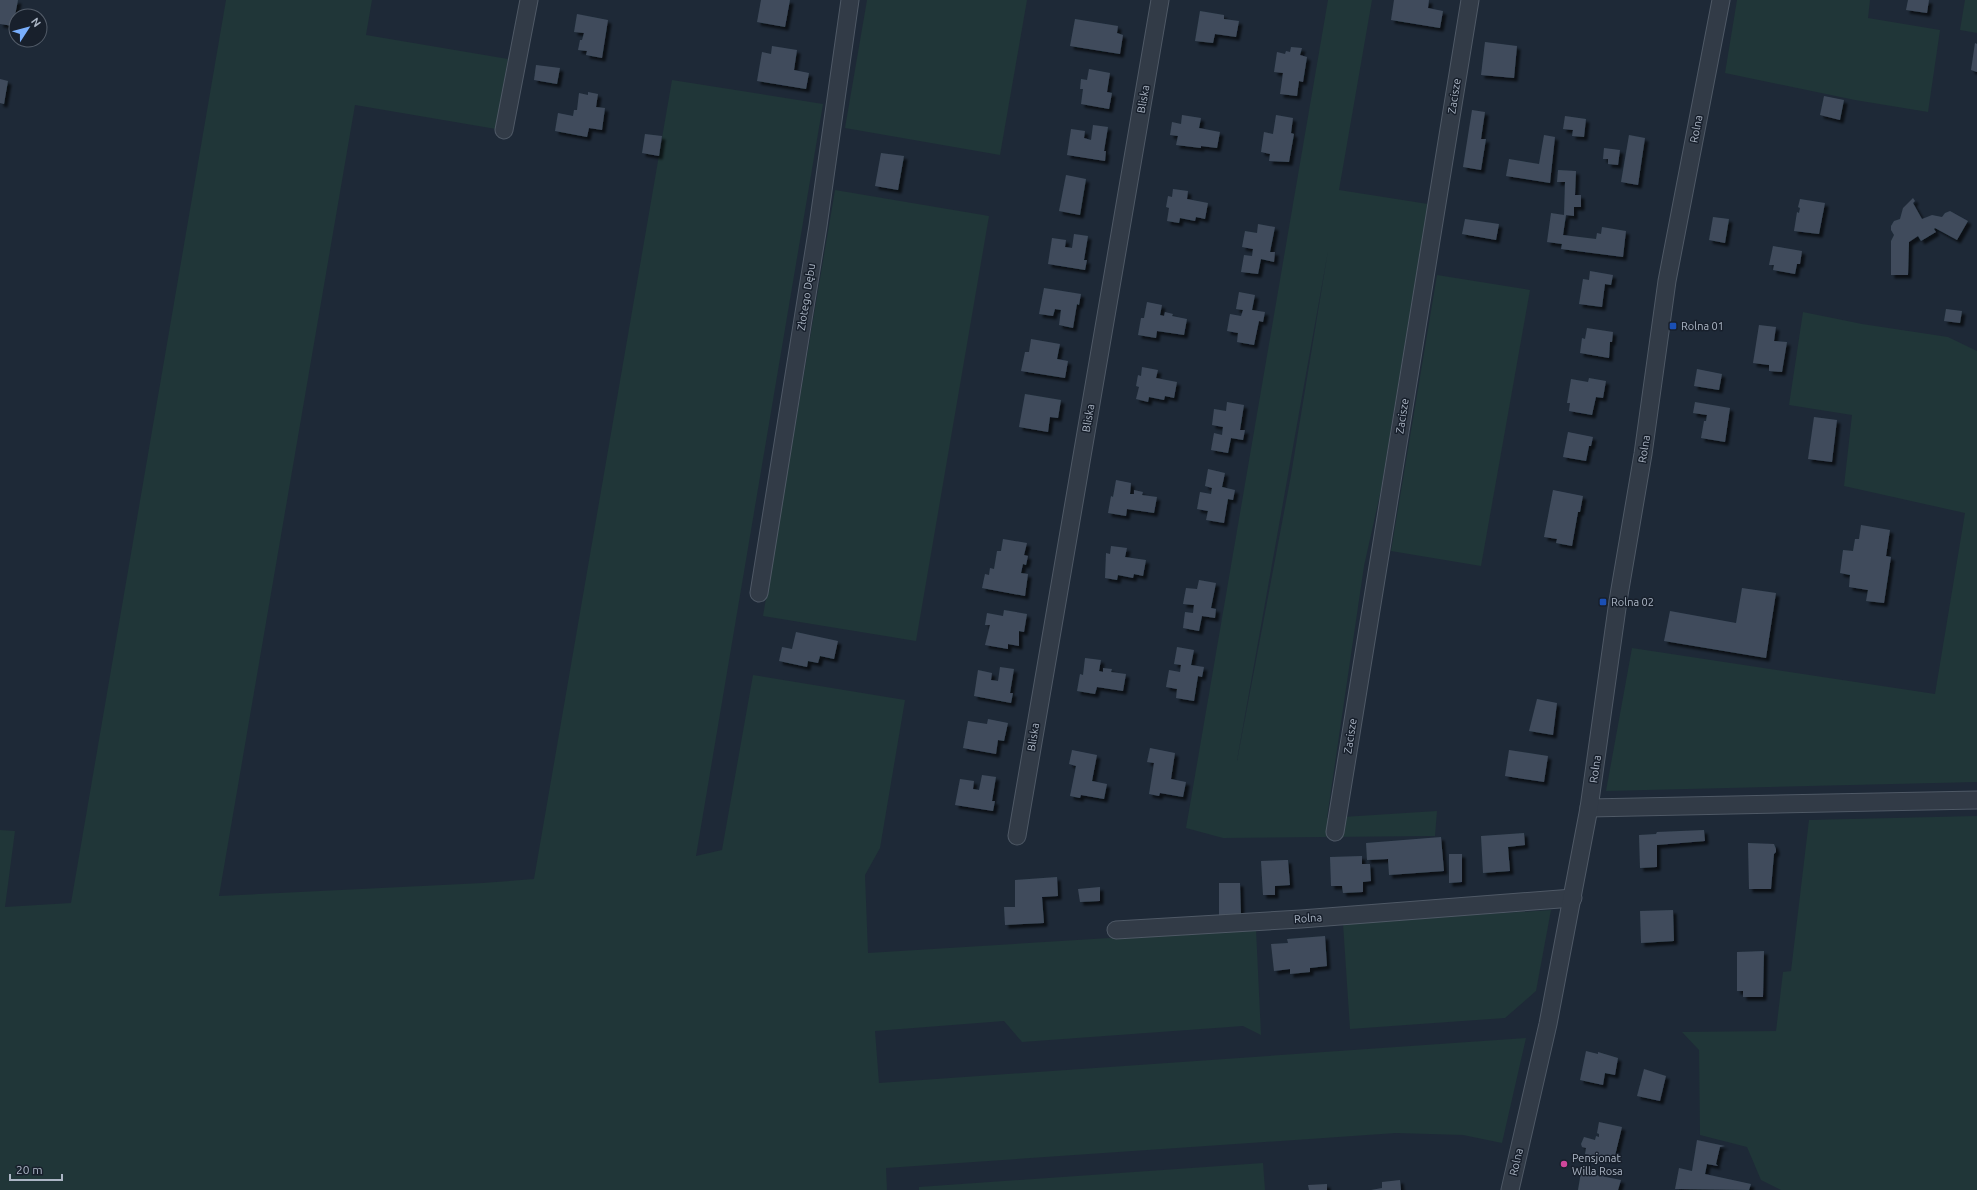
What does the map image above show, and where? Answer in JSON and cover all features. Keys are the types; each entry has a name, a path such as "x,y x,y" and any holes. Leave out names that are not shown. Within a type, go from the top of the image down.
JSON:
{"street":[{"path":"504,130 529,0"},
{"name":"Złotego Dębu","path":"759,593 818,226 850,0"},
{"name":"Bliska","path":"1017,836 1160,0"},
{"name":"Zacisze","path":"1335,832 1470,0"},
{"name":"Rolna","path":"1510,1190 1548,1024 1589,808 1618,602 1643,454 1667,281 1721,0"},
{"path":"1589,808 1977,800"},
{"name":"Rolna","path":"1116,930 1308,918 1573,898"}],"green space":[{"path":"226,0 372,0 366,35 508,59 496,129 355,105 219,896 483,883 534,879 672,80 823,104 696,856 722,850 753,675 905,700 880,848 865,875 868,953 1256,929 1261,1035 1243,1026 1022,1042 1004,1021 875,1031 879,1083 1526,1038 1502,1143 1463,1135 1396,1133 886,1168 887,1190 0,1190 0,830 15,831 5,907 71,903"},
{"path":"867,0 1027,0 1000,155 845,128"},
{"path":"1328,0 1372,0 1339,190 1428,204 1381,490 1364,566 1327,818 1437,811 1435,836 1223,838 1186,828","holes":["1328,251 1291,475 1237,761"]},
{"path":"1737,0 1870,0 1868,18 1940,30 1928,112 1855,100 1725,73"},
{"path":"1965,0 1977,0 1977,33 1960,30"},
{"path":"835,190 989,216 916,641 763,616"},
{"path":"1437,275 1530,290 1481,566 1391,551"},
{"path":"1803,312 1862,324 1948,337 1977,351 1977,782 1606,791 1632,648 1935,694 1965,513 1844,486 1852,415 1789,405"},
{"path":"1977,816 1977,1190 1781,1190 1761,1180 1747,1147 1700,1135 1699,1050 1682,1032 1776,1031 1783,972 1791,971 1809,820"},
{"path":"1551,910 1536,991 1505,1018 1350,1029 1343,923"},
{"path":"1263,1163 1265,1190 919,1190 919,1187"}],"building":[{"path":"0,0 18,0 16,8 8,8 8,25 0,24"},
{"path":"761,0 790,0 785,27 757,22"},
{"path":"1394,0 1429,0 1428,8 1443,11 1440,28 1391,20"},
{"path":"1908,0 1929,0 1927,13 1906,10"},
{"path":"1200,11 1224,15 1224,19 1239,21 1236,37 1215,34 1213,43 1195,41"},
{"path":"577,14 608,20 602,58 586,55 587,51 578,50 580,40 582,40 584,33 574,32"},
{"path":"1075,19 1118,26 1117,33 1123,35 1120,54 1070,46"},
{"path":"1485,42 1517,46 1514,78 1481,75"},
{"path":"1975,43 1977,44 1977,72 1971,70"},
{"path":"772,46 797,50 794,70 809,73 806,89 757,81 762,52 771,54"},
{"path":"1291,47 1302,48 1300,55 1307,57 1303,82 1299,81 1297,96 1280,94 1283,73 1274,72 1277,52 1285,54 1286,51 1290,52"},
{"path":"536,65 560,68 557,84 534,80"},
{"path":"1089,69 1110,73 1107,92 1112,93 1109,109 1081,104 1083,89 1080,89 1081,79 1087,80"},
{"path":"0,79 8,81 4,104 0,103"},
{"path":"588,92 598,94 596,107 605,108 602,130 589,128 587,137 555,131 558,113 573,116 574,110 577,110 579,93 588,95"},
{"path":"1824,96 1844,100 1840,120 1820,115"},
{"path":"1472,110 1485,112 1481,139 1486,139 1481,170 1463,167"},
{"path":"1182,115 1201,118 1199,128 1220,132 1217,148 1176,145 1178,136 1170,135 1172,122 1181,124"},
{"path":"1276,115 1293,118 1291,133 1294,134 1289,162 1269,161 1270,154 1261,152 1264,132 1273,134"},
{"path":"1565,116 1586,119 1584,137 1572,136 1573,130 1563,129"},
{"path":"1093,125 1108,127 1104,151 1106,151 1105,161 1067,155 1071,129 1085,131 1084,138 1091,140"},
{"path":"645,134 662,136 659,156 642,153"},
{"path":"1544,135 1555,137 1550,183 1506,176 1509,159 1539,164"},
{"path":"1629,135 1645,138 1638,185 1621,182"},
{"path":"1604,148 1620,150 1618,165 1608,164 1608,159 1603,159"},
{"path":"881,153 904,156 898,190 875,186"},
{"path":"1558,170 1576,171 1575,195 1581,195 1581,207 1574,207 1574,216 1566,215 1563,235 1596,239 1597,233 1601,234 1602,227 1626,231 1623,257 1561,249 1562,244 1547,242 1551,213 1564,215 1565,182 1557,182"},
{"path":"1066,175 1086,179 1080,215 1059,211"},
{"path":"1173,189 1188,191 1187,199 1208,203 1205,219 1196,217 1195,221 1180,218 1179,223 1167,221 1169,208 1166,207 1168,196 1172,197"},
{"path":"1913,198 1915,201 1913,203 1922,219 1932,215 1942,217 1945,213 1950,211 1968,221 1957,240 1935,228 1934,229 1936,232 1921,241 1918,236 1909,242 1908,275 1891,275 1891,241 1894,235 1891,230 1891,226 1894,221 1900,219 1903,208"},
{"path":"1800,199 1825,203 1819,234 1794,231 1797,212 1799,213 1800,208 1798,207"},
{"path":"1713,217 1729,219 1725,243 1709,240"},
{"path":"1465,219 1499,224 1496,240 1462,234"},
{"path":"1258,224 1275,227 1270,252 1275,252 1274,262 1261,259 1258,274 1241,272 1244,255 1252,256 1253,249 1242,247 1245,231 1257,233"},
{"path":"1074,234 1088,236 1084,260 1087,260 1085,270 1048,264 1052,238 1066,240 1065,247 1072,248"},
{"path":"1773,246 1802,251 1800,264 1797,264 1795,274 1773,270 1774,265 1769,265"},
{"path":"1590,271 1613,275 1611,285 1605,284 1602,307 1579,304 1583,279 1589,280"},
{"path":"1044,288 1081,294 1079,305 1077,304 1073,328 1059,325 1061,310 1055,309 1053,316 1039,314"},
{"path":"1239,292 1255,295 1252,310 1265,312 1263,322 1259,321 1254,345 1237,342 1238,333 1227,331 1230,314 1241,316 1243,310 1236,309"},
{"path":"1147,302 1162,305 1160,315 1164,316 1165,312 1173,314 1172,316 1187,319 1184,335 1157,331 1156,338 1138,335 1141,318 1144,318"},
{"path":"1946,309 1962,311 1960,323 1944,321"},
{"path":"1759,325 1776,327 1774,341 1787,342 1782,372 1769,371 1769,365 1753,363"},
{"path":"1587,328 1613,332 1612,342 1610,342 1609,358 1580,353 1582,338 1585,339"},
{"path":"1031,339 1060,344 1057,359 1068,361 1065,378 1021,371 1025,352 1029,352"},
{"path":"1142,367 1158,370 1156,378 1177,382 1174,398 1165,396 1164,400 1149,397 1148,402 1136,399 1139,387 1136,386 1138,375 1141,376"},
{"path":"1697,369 1722,374 1719,390 1694,386"},
{"path":"1589,378 1606,381 1603,398 1596,397 1592,415 1569,411 1570,403 1567,403 1571,379 1588,382"},
{"path":"1025,394 1061,400 1058,418 1050,417 1048,432 1019,427"},
{"path":"1227,402 1244,405 1240,430 1245,430 1243,440 1231,438 1228,453 1211,450 1214,433 1222,435 1223,427 1212,425 1214,409 1226,411"},
{"path":"1695,402 1730,408 1725,442 1701,438 1704,421 1706,421 1707,415 1693,413"},
{"path":"1814,417 1837,420 1832,462 1808,459"},
{"path":"1568,432 1593,437 1591,446 1589,446 1586,461 1563,457"},
{"path":"1208,469 1225,473 1222,487 1235,490 1233,500 1228,499 1224,523 1206,520 1208,511 1197,509 1200,492 1211,494 1212,488 1205,486"},
{"path":"1116,480 1131,483 1130,494 1134,494 1134,490 1143,492 1142,495 1157,497 1154,513 1127,509 1126,516 1108,513"},
{"path":"1553,490 1583,496 1580,512 1578,512 1572,546 1556,543 1557,539 1544,537"},
{"path":"1861,525 1890,530 1886,556 1891,557 1884,603 1866,601 1868,590 1849,587 1850,575 1840,573 1843,550 1853,551 1855,539 1859,539"},
{"path":"1003,539 1027,543 1024,555 1028,556 1026,565 1023,564 1021,573 1028,574 1025,596 982,588 985,574 989,575 990,568 994,569 997,551 1001,551"},
{"path":"1111,546 1127,548 1125,557 1146,560 1143,576 1134,574 1133,578 1118,575 1117,580 1105,578 1106,553 1110,554"},
{"path":"1199,580 1216,583 1211,608 1216,609 1215,618 1202,616 1199,631 1183,628 1185,612 1193,613 1194,605 1183,604 1186,588 1197,589"},
{"path":"1742,588 1776,593 1766,658 1664,641 1670,611 1736,623"},
{"path":"1004,610 1027,614 1024,632 1019,631 1019,646 1008,644 1008,649 985,645 990,625 985,625 987,613 1003,616"},
{"path":"796,632 838,641 834,659 820,656 818,663 808,661 807,667 779,661 782,647 792,649"},
{"path":"1177,647 1194,650 1191,665 1204,667 1202,677 1198,676 1194,701 1176,698 1177,689 1166,687 1169,670 1180,672 1181,665 1174,664"},
{"path":"1085,658 1101,660 1099,671 1103,672 1103,668 1112,669 1111,672 1126,674 1123,691 1097,687 1095,694 1077,691 1080,674 1083,675"},
{"path":"1000,667 1014,669 1010,693 1013,693 1011,703 974,696 978,670 992,673 991,680 998,681"},
{"path":"1537,699 1557,703 1553,735 1529,731"},
{"path":"988,719 1008,723 1004,741 998,740 996,754 963,748 968,721 987,724"},
{"path":"1150,748 1175,753 1171,779 1186,782 1183,797 1160,793 1159,796 1149,794 1154,763 1147,762"},
{"path":"1072,750 1097,755 1092,781 1107,784 1104,799 1081,795 1080,798 1070,796 1076,766 1069,764"},
{"path":"1509,750 1548,756 1544,782 1505,776"},
{"path":"982,775 996,777 992,801 995,801 993,811 955,805 960,779 974,781 973,789 979,790"},
{"path":"1704,830 1705,841 1657,845 1657,867 1640,868 1639,835 1656,834 1657,832"},
{"path":"1524,833 1525,845 1508,847 1510,871 1483,873 1481,836"},
{"path":"1441,837 1444,871 1389,875 1388,859 1367,860 1366,843"},
{"path":"1748,843 1774,844 1776,852 1774,854 1771,889 1749,889"},
{"path":"1449,854 1462,854 1462,882 1449,883"},
{"path":"1362,856 1362,864 1370,864 1371,881 1363,882 1363,892 1343,893 1342,886 1331,886 1330,857"},
{"path":"1288,860 1290,885 1275,886 1275,895 1263,895 1261,861"},
{"path":"1057,877 1058,896 1042,897 1044,923 1005,925 1004,907 1015,907 1015,880"},
{"path":"1219,883 1240,883 1241,916 1219,916"},
{"path":"1100,887 1100,901 1080,902 1078,889"},
{"path":"1673,910 1674,941 1641,943 1640,911"},
{"path":"1325,936 1327,966 1310,968 1310,972 1290,974 1290,969 1274,971 1271,944 1288,943 1287,939"},
{"path":"1764,951 1763,997 1743,997 1743,991 1737,991 1737,952"},
{"path":"1586,1051 1598,1054 1598,1052 1618,1058 1615,1075 1605,1073 1603,1085 1580,1080"},
{"path":"1644,1069 1666,1076 1660,1101 1637,1096"},
{"path":"1599,1122 1622,1127 1614,1160 1585,1154 1586,1148 1582,1147 1581,1144 1584,1137 1595,1140 1596,1136 1599,1137 1599,1134 1597,1133"},
{"path":"1697,1140 1725,1146 1720,1147 1716,1164 1718,1166 1707,1164 1705,1174 1751,1184 1749,1190 1675,1189 1679,1168 1692,1171"},
{"path":"1581,1172 1621,1180 1618,1190 1578,1190"},
{"path":"1400,1180 1401,1190 1371,1190 1382,1188 1382,1182"},
{"path":"1327,1184 1327,1190 1309,1190 1308,1185"}],"place":[{"name":"Rolna 01","path":"1673,326"},
{"name":"Rolna 02","path":"1603,602"},
{"name":"Pensjonat Willa Rosa","path":"1564,1164"}]}
